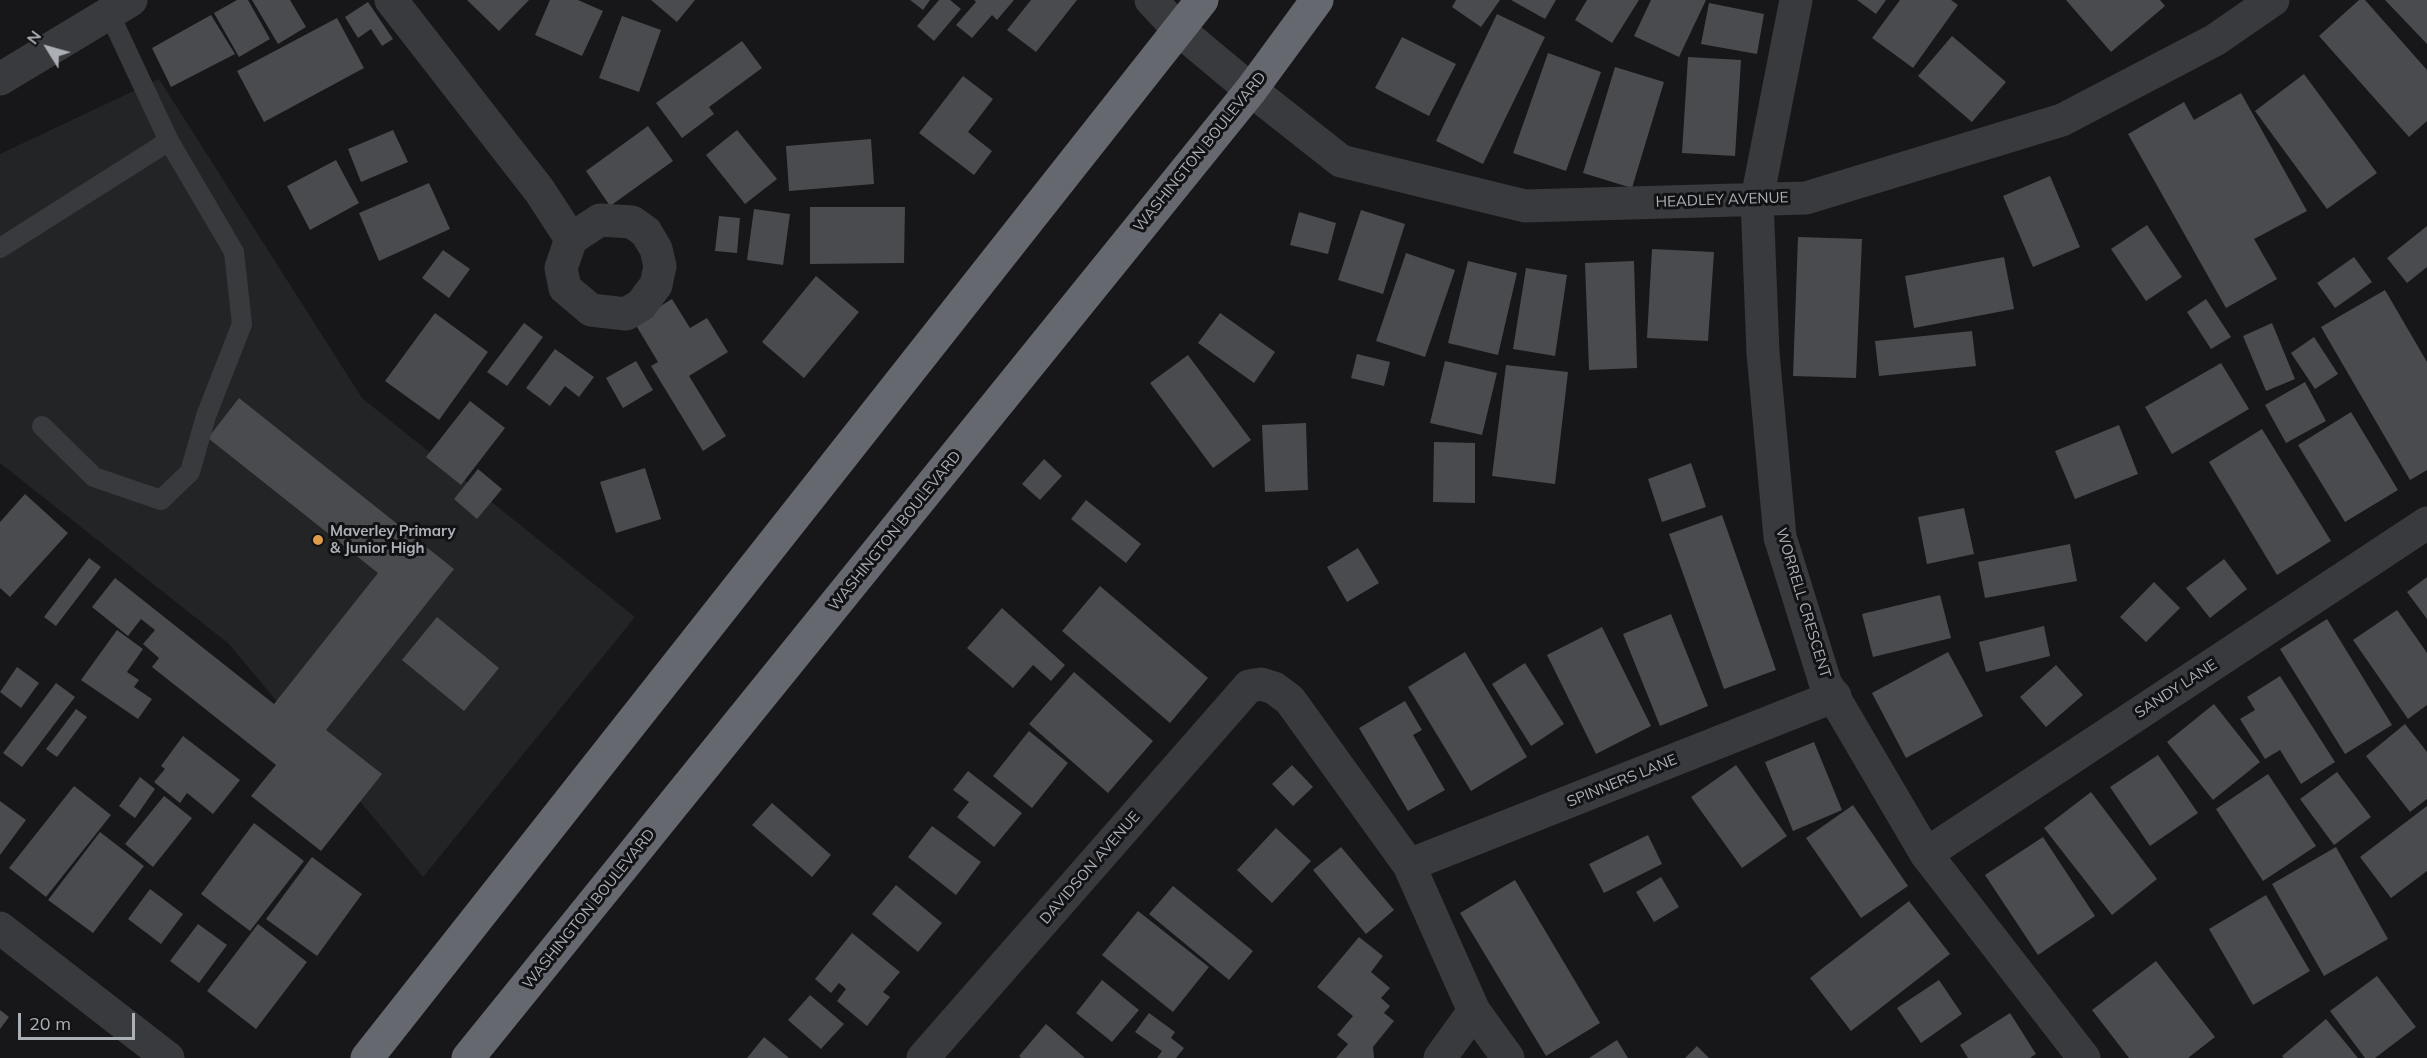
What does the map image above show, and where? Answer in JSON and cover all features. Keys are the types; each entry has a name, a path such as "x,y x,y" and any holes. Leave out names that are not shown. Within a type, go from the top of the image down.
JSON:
{"highway":[{"path":"368,1058 1202,0"},
{"name":"WASHINGTON BOULEVARD","path":"468,1058 1251,90 1317,0"}],"street":[{"path":"391,0 539,190 571,239"},
{"name":"HEADLEY AVENUE","path":"1152,0 1179,30 1341,160 1525,206 1806,198 2062,120 2215,40 2273,0"},
{"name":"WORRELL CRESCENT","path":"1796,0 1757,199 1763,353 1780,537 1825,682 1926,854 2084,1058"},
{"path":"0,79 120,7"},
{"name":"SANDY LANE","path":"1926,854 2427,523"},
{"name":"DAVIDSON AVENUE","path":"923,1058 1249,686 1261,684 1275,688 1290,700 1409,865"},
{"name":"SPINNERS LANE","path":"1409,865 1835,696"},
{"path":"1409,865 1474,1011 1508,1058"},
{"path":"0,928 168,1058"},
{"path":"1440,1058 1474,1011"}],"lane":[{"path":"42,426 94,477 160,500 190,472 206,416 242,324 234,252 169,141 120,7"},
{"path":"0,248 169,141"}],"shaded area":[{"name":"Maverley Primary & Junior High","path":"159,79 362,398 635,617 423,877 229,644 0,463 0,154"}],"building":[{"path":"237,0 248,0 270,39 239,57 214,13"},
{"path":"252,0 290,0 306,27 278,44"},
{"path":"467,0 529,0 499,31"},
{"path":"550,0 578,0 603,11 582,56 535,35"},
{"path":"651,0 695,0 677,22"},
{"path":"910,0 930,0 923,10"},
{"path":"939,0 950,0 961,9 934,41 917,26"},
{"path":"974,0 1014,0 997,20 992,15 972,38 956,25 976,2"},
{"path":"1031,0 1077,0 1036,52 1007,30"},
{"path":"1456,0 1500,0 1481,27 1452,7"},
{"path":"1511,0 1556,0 1545,19"},
{"path":"1587,0 1639,0 1612,43 1575,20"},
{"path":"1651,0 1706,0 1679,57 1634,36"},
{"path":"1857,0 1886,0 1876,14"},
{"path":"1900,0 1951,0 1958,5 1913,68 1872,38"},
{"path":"2066,0 2160,0 2165,6 2111,52"},
{"path":"2359,0 2365,0 2427,70 2427,121 2409,137 2319,36"},
{"path":"2385,0 2427,0 2427,44"},
{"path":"368,2 393,39 382,46 371,29 358,38 345,17"},
{"path":"1709,3 1764,14 1757,54 1701,44"},
{"path":"1497,14 1545,37 1483,164 1436,141"},
{"path":"211,15 235,54 171,87 152,48"},
{"path":"622,16 661,30 639,92 599,78"},
{"path":"337,18 364,68 264,122 237,71"},
{"path":"1952,36 2006,82 1972,122 1918,76"},
{"path":"1402,37 1456,64 1429,116 1375,88"},
{"path":"742,41 762,68 709,107 714,114 682,138 656,103"},
{"path":"1548,53 1601,72 1566,171 1513,153"},
{"path":"1688,57 1741,60 1735,156 1682,153"},
{"path":"1615,67 1664,82 1632,188 1583,173"},
{"path":"2304,74 2377,173 2327,209 2255,111"},
{"path":"963,76 993,99 968,132 992,151 974,175 919,133"},
{"path":"2241,93 2307,211 2254,239 2277,279 2226,308 2128,134 2184,102 2194,120"},
{"path":"648,126 673,161 610,206 586,171"},
{"path":"393,130 408,162 361,182 348,149"},
{"path":"737,130 777,179 745,204 706,155"},
{"path":"871,139 874,184 789,191 786,146"},
{"path":"336,160 359,203 310,230 287,186"},
{"path":"2050,176 2080,247 2033,267 2003,196"},
{"path":"429,183 450,229 379,261 359,213"},
{"path":"810,207 905,207 904,263 810,264"},
{"path":"754,209 790,214 783,265 747,260"},
{"path":"1361,210 1405,224 1383,294 1338,280"},
{"path":"1299,212 1336,223 1328,254 1290,245"},
{"path":"719,216 740,218 737,253 715,251"},
{"path":"2147,225 2182,277 2146,301 2111,249"},
{"path":"2427,226 2427,267 2407,283 2387,258"},
{"path":"1798,237 1862,239 1856,378 1793,376"},
{"path":"1652,249 1714,252 1708,341 1647,338"},
{"path":"443,250 470,269 449,298 422,278"},
{"path":"1406,253 1455,270 1425,357 1376,341"},
{"path":"2004,257 2014,309 1914,328 1905,276"},
{"path":"2354,257 2372,282 2335,308 2317,283"},
{"path":"1468,261 1517,273 1498,355 1448,343"},
{"path":"1634,261 1637,368 1589,370 1585,263"},
{"path":"1526,268 1567,275 1555,356 1513,349"},
{"path":"816,276 859,312 804,378 762,342"},
{"path":"2385,290 2427,362 2427,470 2410,480 2321,327"},
{"path":"672,299 690,328 707,318 728,352 689,376 726,436 703,451 651,366 658,362 634,322"},
{"path":"2206,299 2231,337 2211,349 2187,312"},
{"path":"435,313 488,352 439,420 385,381"},
{"path":"1220,313 1275,352 1254,383 1198,343"},
{"path":"524,323 543,337 507,386 487,372"},
{"path":"2272,323 2295,379 2266,391 2243,336"},
{"path":"1972,331 1976,366 1879,376 1875,341"},
{"path":"2314,337 2338,374 2315,389 2291,353"},
{"path":"555,349 594,377 579,397 565,386 550,406 526,388"},
{"path":"1357,354 1390,362 1384,386 1351,378"},
{"path":"1188,355 1251,440 1213,468 1150,383"},
{"path":"636,361 653,390 623,408 606,378"},
{"path":"1445,361 1497,373 1482,435 1430,423"},
{"path":"2221,363 2249,409 2172,454 2145,407"},
{"path":"1506,365 1568,372 1555,484 1492,476"},
{"path":"2305,382 2326,421 2286,443 2265,405"},
{"path":"239,398 454,569 326,730 382,774 321,851 251,796 276,765 152,667 159,658 143,644 155,630 141,619 128,636 92,607 115,578 274,704 378,573 208,438"},
{"path":"470,401 505,428 461,485 426,457"},
{"path":"2351,412 2398,490 2345,522 2298,445"},
{"path":"1306,423 1308,490 1265,492 1262,425"},
{"path":"2119,425 2138,474 2075,499 2055,451"},
{"path":"2262,429 2331,541 2277,575 2209,462"},
{"path":"1434,442 1475,443 1475,503 1433,502"},
{"path":"1044,459 1062,476 1040,500 1022,484"},
{"path":"1691,463 1706,507 1662,522 1648,479"},
{"path":"645,468 661,519 616,533 600,482"},
{"path":"478,469 502,489 477,519 454,499"},
{"path":"25,494 68,533 10,597 0,588 0,522"},
{"path":"1086,500 1141,544 1126,563 1071,519"},
{"path":"1964,508 1974,554 1927,564 1918,517"},
{"path":"1722,515 1776,670 1724,689 1669,534"},
{"path":"2070,544 2077,581 1985,598 1978,562"},
{"path":"1358,548 1379,583 1347,602 1327,567"},
{"path":"89,558 101,567 56,626 44,617"},
{"path":"2224,559 2247,589 2210,618 2186,588"},
{"path":"2427,577 2427,619 2407,592"},
{"path":"2154,582 2180,608 2146,642 2120,617"},
{"path":"1100,586 1208,678 1170,723 1062,631"},
{"path":"1940,595 1951,638 1873,657 1862,614"},
{"path":"1002,608 1065,665 1051,681 1033,665 1013,688 967,648"},
{"path":"2397,610 2427,653 2427,705 2408,719 2353,640"},
{"path":"1671,614 1708,706 1660,726 1623,634"},
{"path":"437,617 499,668 464,711 402,660"},
{"path":"2327,619 2392,725 2345,754 2280,649"},
{"path":"2044,626 2050,656 1986,672 1979,642"},
{"path":"1602,627 1651,726 1596,754 1547,655"},
{"path":"117,630 143,649 127,672 139,680 134,687 152,699 138,719 81,680"},
{"path":"1465,652 1527,757 1471,791 1408,687"},
{"path":"1948,652 1983,716 1906,758 1872,693"},
{"path":"1525,663 1564,724 1531,746 1492,684"},
{"path":"2056,665 2083,695 2046,727 2020,697"},
{"path":"17,667 39,683 21,708 0,692"},
{"path":"1074,672 1153,741 1108,793 1029,724"},
{"path":"2280,676 2335,762 2301,784 2280,750 2265,759 2240,719 2255,710 2247,697"},
{"path":"56,683 75,697 22,767 3,753"},
{"path":"1405,701 1422,730 1413,735 1445,790 1408,811 1359,728"},
{"path":"2214,704 2260,762 2213,800 2167,742"},
{"path":"76,709 87,717 57,757 46,749"},
{"path":"2405,724 2427,752 2427,799 2410,812 2366,756"},
{"path":"1029,731 1068,763 1032,808 993,776"},
{"path":"183,736 240,780 213,814 187,793 180,803 154,782 165,769 161,766"},
{"path":"1814,742 1842,810 1793,831 1765,762"},
{"path":"2158,755 2198,813 2150,846 2110,787"},
{"path":"1292,765 1313,787 1293,806 1272,784"},
{"path":"1736,765 1787,836 1742,868 1691,797"},
{"path":"968,771 1022,813 994,847 957,817 969,802 953,790"},
{"path":"2337,772 2371,817 2334,845 2300,799"},
{"path":"2268,774 2316,846 2263,881 2216,809"},
{"path":"140,777 155,789 135,818 119,806"},
{"path":"74,786 111,815 46,897 9,868"},
{"path":"2091,792 2157,879 2112,915 2044,828"},
{"path":"164,796 192,818 153,867 125,844"},
{"path":"0,801 26,820 0,855"},
{"path":"772,803 831,855 812,877 752,825"},
{"path":"1853,805 1908,886 1861,918 1806,838"},
{"path":"2427,806 2427,871 2391,898 2360,857"},
{"path":"254,823 304,861 250,931 201,894"},
{"path":"932,826 981,862 956,895 908,857"},
{"path":"1276,828 1311,861 1272,903 1237,870"},
{"path":"100,832 144,866 93,933 48,900"},
{"path":"1648,835 1662,864 1604,893 1589,864"},
{"path":"2043,837 2095,916 2038,955 1985,875"},
{"path":"1341,847 1394,910 1366,934 1313,870"},
{"path":"2336,847 2388,939 2324,976 2272,884"},
{"path":"312,857 362,894 317,956 266,919"},
{"path":"1661,877 1679,907 1654,922 1636,892"},
{"path":"1515,880 1600,1023 1546,1056 1460,913"},
{"path":"896,885 942,923 918,952 872,914"},
{"path":"1173,886 1253,951 1229,980 1149,914"},
{"path":"150,889 183,914 161,944 128,919"},
{"path":"2266,895 2310,971 2253,1005 2209,929"},
{"path":"1909,901 1950,954 1851,1031 1810,978"},
{"path":"1138,911 1209,967 1173,1012 1102,955"},
{"path":"198,924 227,945 199,983 170,961"},
{"path":"258,924 307,962 256,1029 207,991"},
{"path":"852,933 900,972 883,992 890,997 867,1026 837,1001 846,989 839,983 831,993 815,979"},
{"path":"1359,937 1383,956 1371,972 1390,988 1381,998 1390,1006 1384,1013 1394,1021 1373,1047 1374,1058 1336,1058 1348,1044 1337,1035 1353,1016 1317,987"},
{"path":"2156,961 2215,1037 2188,1058 2129,1058 2092,1010"},
{"path":"2377,976 2416,1027 2375,1058 2365,1058 2330,1011"},
{"path":"1102,980 1139,1010 1112,1042 1076,1013"},
{"path":"1939,980 1962,1014 1921,1043 1897,1008"},
{"path":"810,995 844,1024 821,1049 788,1020"},
{"path":"0,1010 9,1017 0,1029"},
{"path":"1149,1013 1175,1032 1171,1038 1184,1048 1176,1058 1157,1058 1162,1051 1135,1032"},
{"path":"2010,1013 2036,1054 2030,1058 1968,1058 1960,1045"},
{"path":"2326,1019 2358,1058 2284,1058 2282,1056"},
{"path":"1046,1024 1085,1058 1021,1058 1019,1056"},
{"path":"764,1037 789,1058 747,1058"},
{"path":"1617,1040 1628,1058 1589,1058"},
{"path":"1697,1046 1709,1058 1685,1058"}],"place":[{"name":"Maverley Primary & Junior High","path":"318,540"}]}
